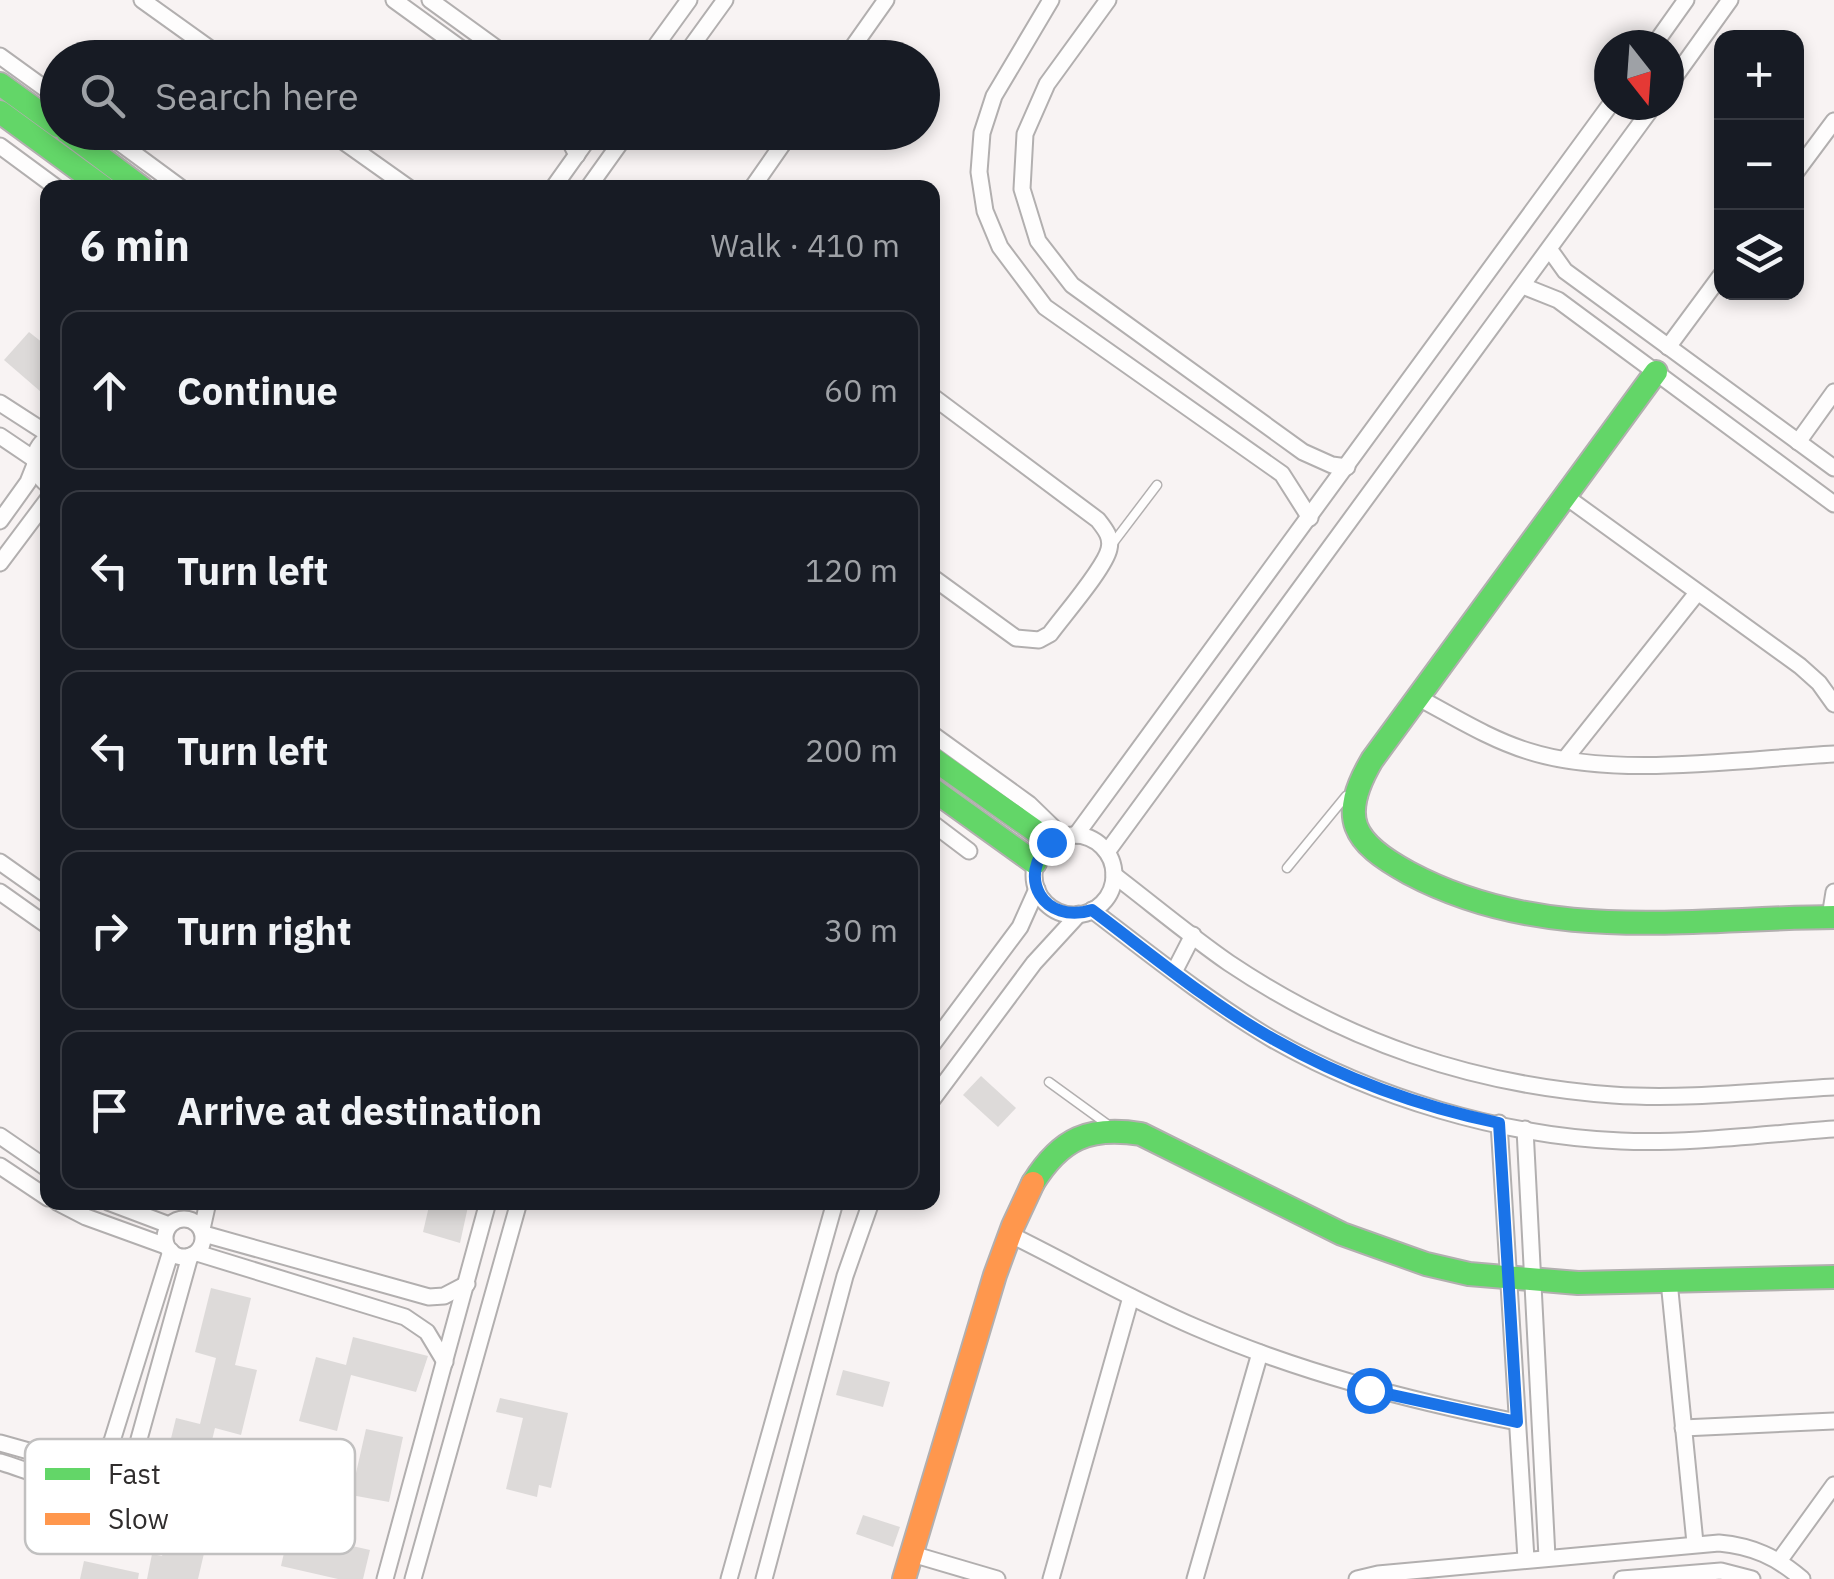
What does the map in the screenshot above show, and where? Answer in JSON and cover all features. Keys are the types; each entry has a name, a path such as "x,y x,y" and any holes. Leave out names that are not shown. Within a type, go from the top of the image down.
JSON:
{"street":[{"path":"142,0 198,40"},
{"path":"394,0 449,40"},
{"path":"430,0 485,40"},
{"path":"661,40 689,0"},
{"path":"696,40 725,0"},
{"path":"858,40 886,0"},
{"path":"1108,0 1047,84 1025,134 1022,189 1038,241 1072,284 1316,460 1347,467"},
{"path":"1665,30 1686,0"},
{"path":"1684,63 1730,0"},
{"path":"1044,4 994,96 982,133 979,172 985,211 1000,247 1045,307 1261,458 1293,487 1310,518"},
{"path":"0,56 40,85"},
{"path":"0,84 40,113"},
{"path":"0,112 40,141"},
{"path":"940,1034 1015,936 1036,889 1036,863 1063,838 1267,578 1599,120"},
{"path":"1106,852 1643,120"},
{"path":"1804,161 1834,121"},
{"path":"0,146 46,180"},
{"path":"52,150 93,180"},
{"path":"91,150 131,180"},
{"path":"129,150 170,180"},
{"path":"355,150 398,180"},
{"path":"575,150 577,154"},
{"path":"559,180 580,150"},
{"path":"594,180 615,150"},
{"path":"758,180 778,150"},
{"path":"1550,250 1565,271 1834,468"},
{"path":"1668,347 1714,285"},
{"path":"1523,286 1558,300 1834,504"},
{"path":"1656,372 1356,785 1349,811 1357,836 1376,855 1454,895 1541,918 1586,922 1832,917 1834,892"},
{"path":"1798,442 1834,392"},
{"path":"940,402 1098,520 1108,532 1110,547 1104,561 1050,634 1039,640 1016,638 940,582"},
{"path":"0,403 40,430"},
{"path":"1261,458 1278,433"},
{"path":"0,436 40,472"},
{"path":"0,521 28,482 40,443"},
{"path":"1565,496 1800,666 1834,704"},
{"path":"0,563 40,510"},
{"path":"1267,578 1294,597"},
{"path":"1565,759 1696,593"},
{"path":"1418,697 1530,752 1617,767 1834,754"},
{"path":"940,740 1029,804 1063,838"},
{"path":"940,763 1063,838 1098,843 1106,852 1114,876 1103,902 1086,912 1034,963 940,1089"},
{"path":"940,796 1036,863"},
{"path":"940,830 969,851"},
{"path":"0,862 40,890"},
{"path":"1114,876 1245,972 1349,1032 1411,1057 1476,1075 1616,1095 1834,1087"},
{"path":"1036,889 1054,909 1086,912 1273,1039 1391,1093 1499,1123 1622,1141 1834,1129"},
{"path":"0,892 40,920"},
{"path":"1174,972 1193,936"},
{"path":"1499,1123 1526,1559"},
{"path":"1525,1128 1548,1557"},
{"path":"904,1579 1011,1235 1045,1164 1064,1145 1088,1133 1115,1129 1141,1134 1340,1232 1386,1251 1466,1273 1533,1283 1834,1277"},
{"path":"0,1136 40,1164"},
{"path":"0,1166 40,1193"},
{"path":"72,1210 169,1248 401,1315 427,1332 445,1362"},
{"path":"132,1210 172,1223 188,1218 202,1232 429,1297 444,1296 467,1284"},
{"path":"113,1439 169,1248 166,1231 178,1210"},
{"path":"139,1439 206,1210"},
{"path":"385,1579 486,1210"},
{"path":"413,1579 517,1210"},
{"path":"729,1579 832,1210"},
{"path":"764,1579 867,1210"},
{"path":"1011,1235 1130,1297 1260,1353 1369,1390 1517,1422"},
{"path":"1669,1282 1694,1543"},
{"path":"401,1315 412,1306 410,1292"},
{"path":"1051,1579 1130,1297"},
{"path":"1194,1579 1260,1353"},
{"path":"1683,1428 1834,1421"},
{"path":"0,1443 25,1450"},
{"path":"0,1462 25,1469"},
{"path":"1779,1560 1834,1484"},
{"path":"1357,1579 1694,1543 1740,1545 1779,1560 1802,1579"},
{"path":"912,1554 997,1579"},
{"path":"1622,1579 1722,1571 1752,1579"}],"lane":[{"path":"1110,547 1157,486"},
{"path":"1287,868 1356,785"},
{"path":"1049,1082 1115,1129"}],"building":[{"path":"29,332 40,341 40,391 4,360"},
{"path":"981,1076 1016,1108 998,1127 963,1095"},
{"path":"428,1210 467,1210 460,1243 423,1232"},
{"path":"211,1288 251,1298 235,1365 257,1370 241,1435 215,1428 212,1439 171,1439 176,1418 200,1424 216,1358 195,1352"},
{"path":"353,1337 428,1356 416,1392 351,1375 337,1431 299,1421 316,1357 346,1365"},
{"path":"843,1370 890,1382 883,1407 836,1395"},
{"path":"500,1398 568,1413 551,1488 539,1485 537,1497 506,1489 523,1418 496,1412"},
{"path":"366,1429 403,1437 389,1502 355,1496"},
{"path":"863,1515 900,1527 893,1547 856,1534"},
{"path":"355,1547 370,1550 363,1579 338,1579 281,1566 284,1554 355,1554"},
{"path":"152,1554 204,1554 198,1579 147,1579"},
{"path":"84,1561 139,1573 138,1579 80,1579"}],"traffic: fast":[{"path":"0,84 40,113"},
{"path":"0,112 40,141"},
{"path":"52,150 93,180"},
{"path":"91,150 131,180"},
{"path":"1656,372 1372,760 1355,798 1356,827 1374,850 1409,873 1460,896 1512,910 1564,919 1617,922 1834,917"},
{"path":"940,764 1051,842"},
{"path":"940,795 1035,863"},
{"path":"1033,1183 1054,1155 1078,1139 1106,1132 1141,1134 1342,1234 1426,1264 1469,1274 1578,1283 1834,1277"}],"traffic: slow":[{"path":"904,1579 995,1275 1033,1183"}],"route":[{"path":"1051,842 1041,852 1034,876 1043,901 1054,909 1066,914 1092,910 1209,998 1318,1062 1391,1093 1499,1123 1517,1422 1369,1390"}]}
